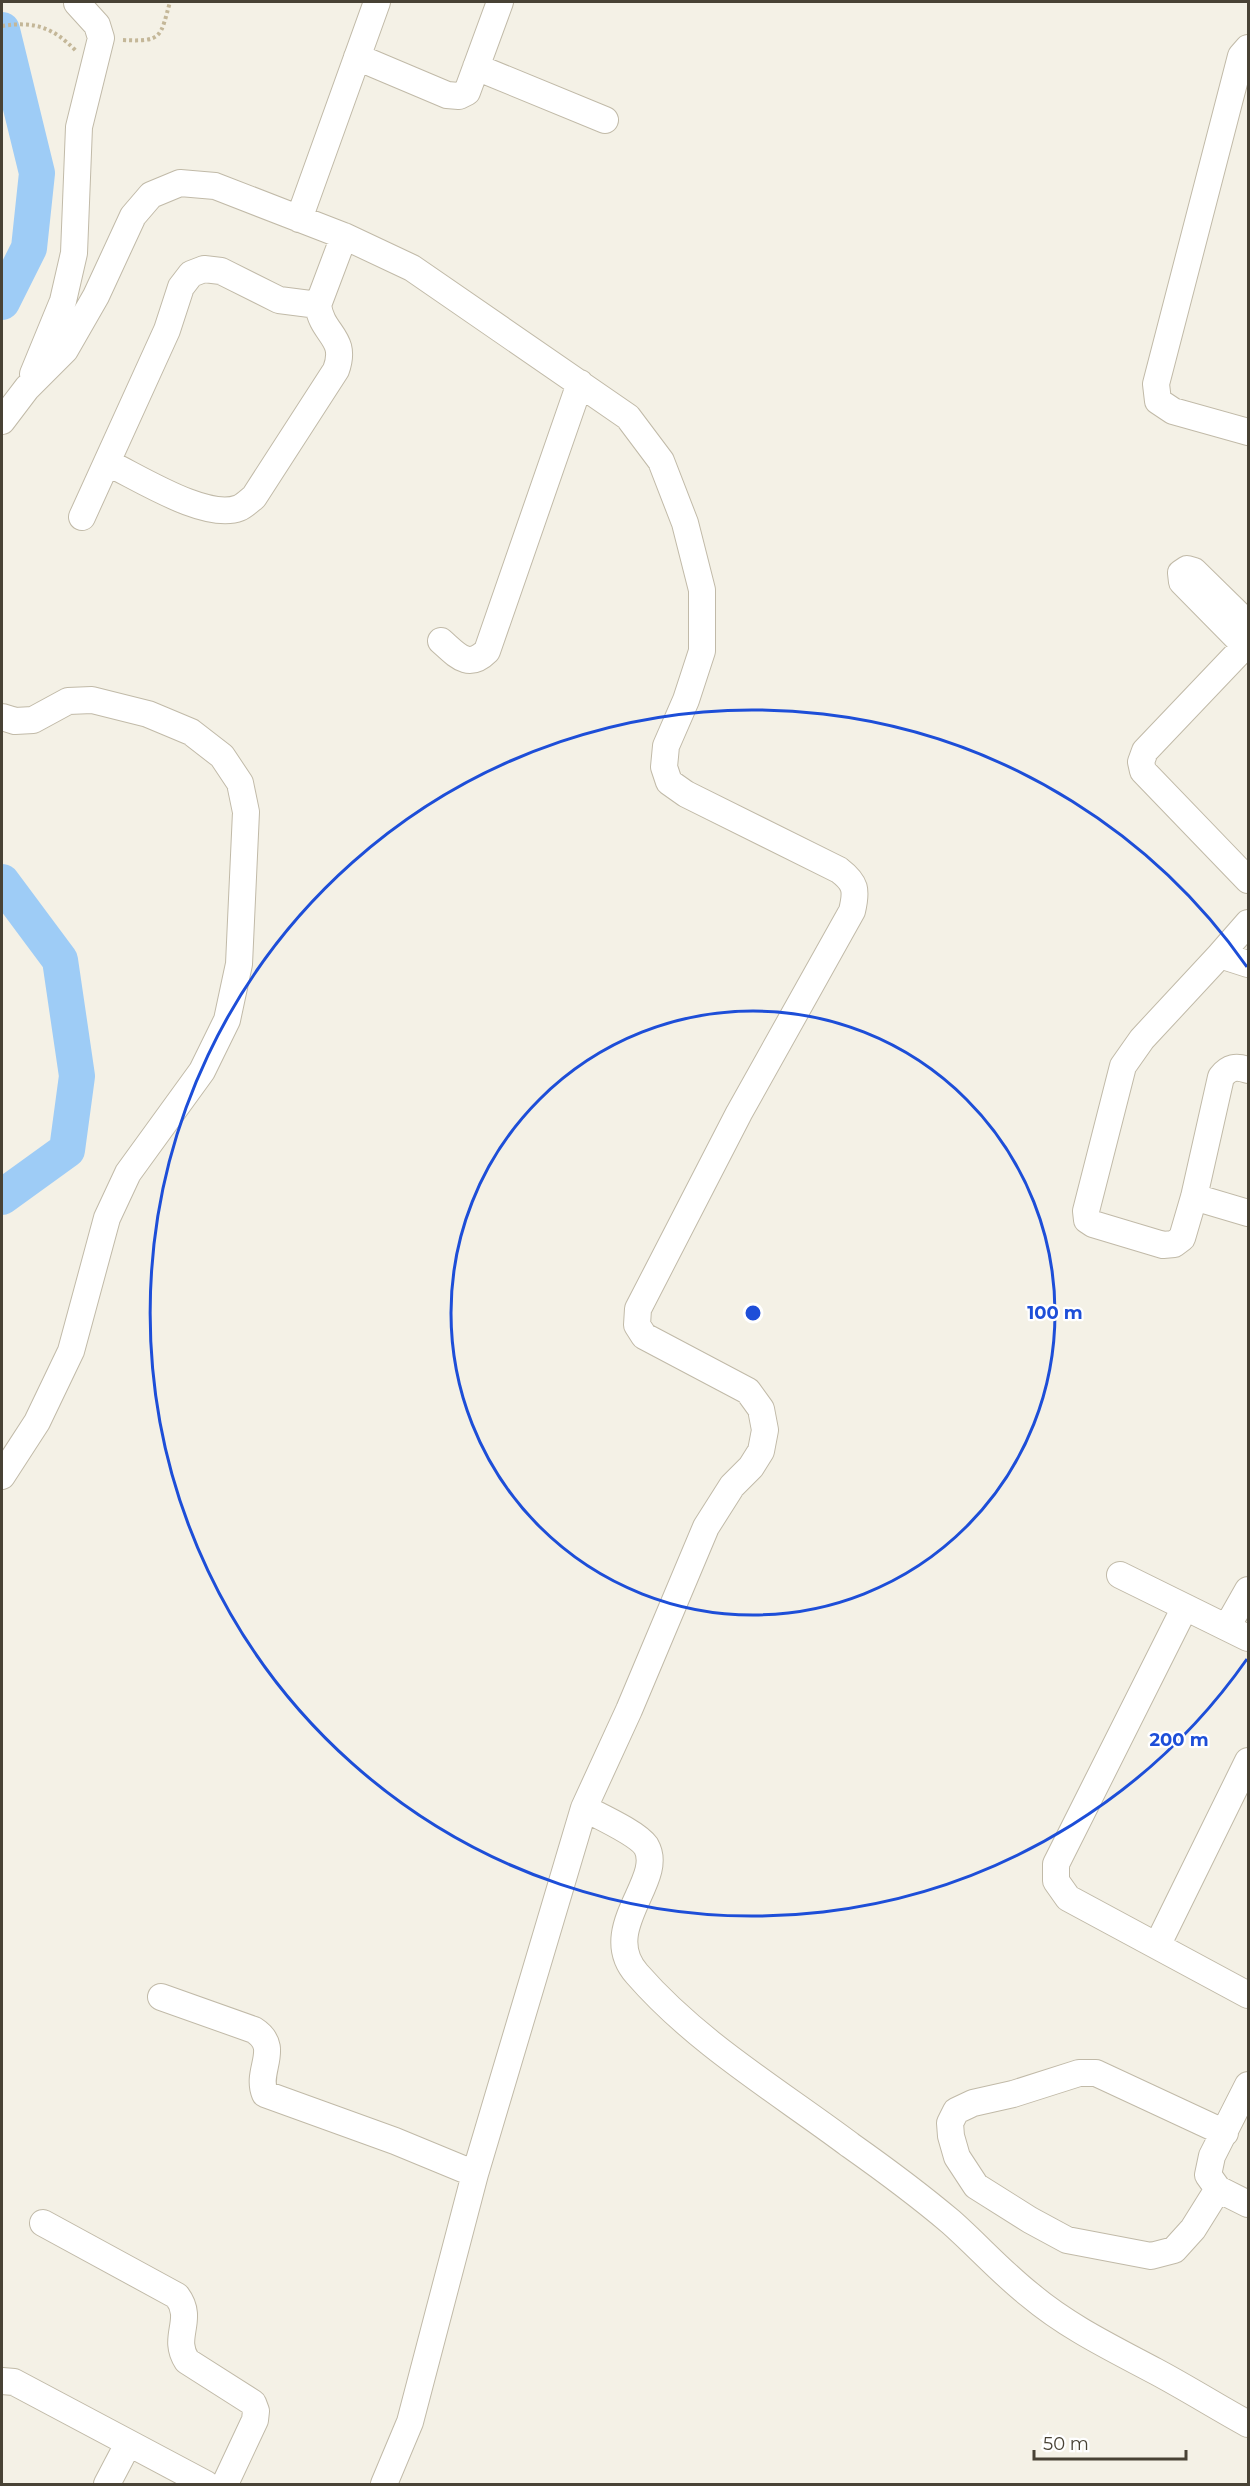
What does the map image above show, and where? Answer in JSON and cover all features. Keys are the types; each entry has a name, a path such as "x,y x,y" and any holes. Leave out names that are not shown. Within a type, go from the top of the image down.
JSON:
{"street":[{"path":"299,219 377,2"},
{"path":"357,57 447,95 459,96 467,92 500,2"},
{"path":"27,388 63,301 74,253 79,127 90,77 100,51 101,38 97,25 77,3"},
{"path":"1248,48 1241,56 1156,384 1158,401 1173,411 1248,432"},
{"path":"476,68 604,120"},
{"path":"2,421 27,388 65,350 96,296 133,216 151,195 180,183 215,186 344,236 412,268 628,417 661,461 685,523 702,590 702,651 686,700 666,746 664,766 669,782 686,794 839,870 852,880 856,895 852,911 739,1113 638,1309 637,1325 644,1336 748,1392 761,1408 765,1430 760,1451 751,1467 732,1486 706,1527 629,1710 584,1808 475,2174 410,2422 384,2484"},
{"path":"108,463 190,503 216,510 238,508 254,497 336,370 341,357 340,346 320,317 318,305 344,236"},
{"path":"82,517 167,330 181,287 191,274 204,269 221,271 279,300 318,305"},
{"path":"441,640 458,656 469,661 479,659 488,651 580,383"},
{"path":"1248,638 1145,751 1141,762 1143,771 1248,880"},
{"path":"2,717 15,721 33,720 68,701 92,700 148,714 192,732 222,756 240,783 246,812 239,963 226,1020 202,1071 128,1173 106,1218 71,1351 37,1422 2,1476"},
{"path":"1248,923 1142,1039 1123,1066 1086,1211 1087,1220 1093,1224 1163,1245 1174,1244 1182,1238 1194,1197 1221,1077 1227,1070 1239,1067 1248,1070"},
{"path":"1220,956 1248,964"},
{"path":"1194,1197 1248,1213"},
{"path":"1120,1575 1238,1633 1248,1590"},
{"path":"1185,1607 1056,1864 1056,1881 1068,1898 1248,1995"},
{"path":"1157,1946 1248,1761"},
{"path":"584,1808 645,1844 650,1855 648,1869 625,1930 623,1947 627,1961 636,1973 678,2016 949,2221 1030,2296 1089,2337 1248,2424"},
{"path":"161,1997 254,2030 262,2035 267,2042 262,2085 265,2094 395,2141 475,2174"},
{"path":"1218,2189 1193,2229 1174,2250 1151,2256 1068,2240 1029,2220 976,2186 957,2157 950,2123 956,2111 973,2103 1013,2094 1079,2073 1096,2073 1225,2133"},
{"path":"1248,2085 1212,2156 1208,2175 1218,2189 1248,2204"},
{"path":"43,2223 177,2296 184,2306 185,2319 180,2342 181,2352 187,2361 253,2403 256,2411 255,2420 225,2484"},
{"path":"2,2381 14,2382 206,2484"},
{"path":"107,2484 128,2444"}],"path":[{"path":"101,38 146,41 154,39 160,34 170,2"},
{"path":"2,26 22,23 58,33 75,51 90,77"}],"waterway":[{"path":"2,30 37,173 29,248 2,302"},
{"path":"2,882 60,960 77,1076 67,1150 2,1197"}]}
